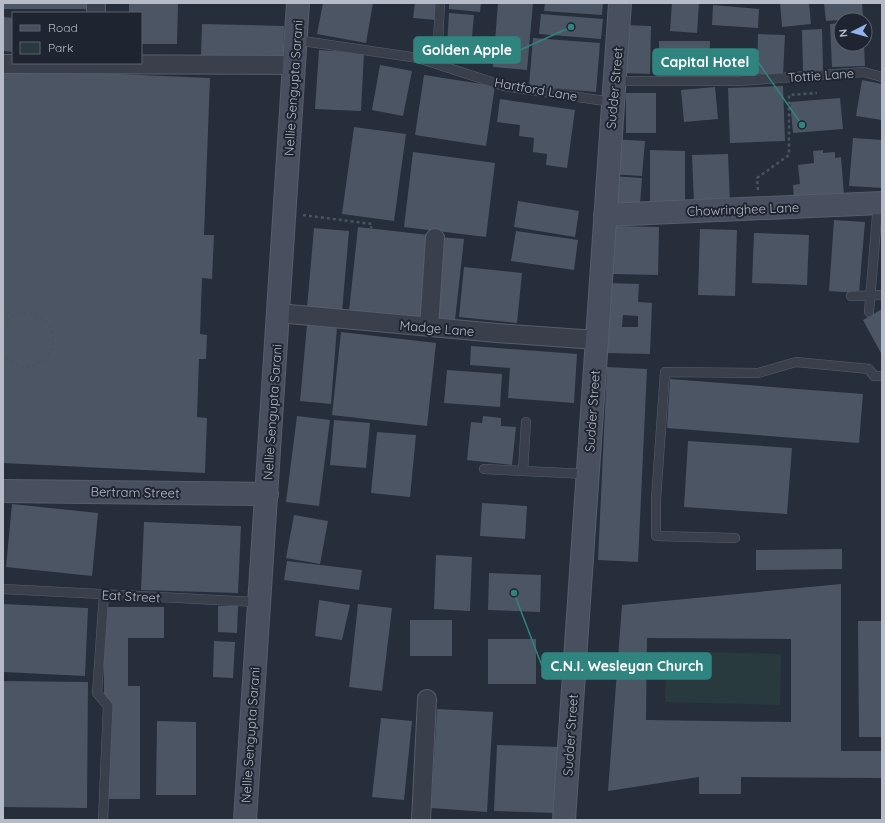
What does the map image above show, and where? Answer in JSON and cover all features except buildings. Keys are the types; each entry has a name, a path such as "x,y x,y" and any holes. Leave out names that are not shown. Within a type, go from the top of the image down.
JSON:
{"street":[{"name":"Nellie Sengupta Sarani","path":"244,820 258,602 267,494 298,3"},
{"name":"Sudder Street","path":"564,820 612,102 615,81 620,3"},
{"path":"3,64 294,65"},
{"name":"Chowringhee Lane","path":"605,215 880,203"},
{"path":"429,327 435,238"},
{"name":"Madge Lane","path":"278,313 596,340"},
{"name":"Bertram Street","path":"3,491 267,494"},
{"path":"420,820 427,699"}],"lane":[{"path":"437,63 440,3"},
{"name":"Hartford Lane","path":"296,40 418,58 504,86 612,102"},
{"name":"Tottie Lane","path":"615,81 738,81 864,72 882,77"},
{"path":"869,312 872,295 880,203"},
{"path":"851,296 882,295"},
{"path":"735,538 656,536 656,499 664,372 758,373 796,362 869,369 874,376 882,376"},
{"path":"523,471 526,422"},
{"path":"484,469 588,474"},
{"name":"Eat Street","path":"3,589 258,602"},
{"path":"103,820 108,706 97,693 104,594"}],"path":[{"path":"758,208 757,178 789,155 789,95 817,93"},
{"path":"285,213 372,224 372,228"},
{"path":"3,325 15,315 30,313 44,319 52,332 54,340 50,354 40,364 33,366 19,366 12,363 3,354"}],"green space":[{"path":"667,651 781,654 780,705 665,702"}],"place":[{"name":"Golden Apple","path":"571,27"},
{"name":"Capital Hotel","path":"802,125"},
{"name":"C.N.I. Wesleyan Church","path":"514,593"}]}
